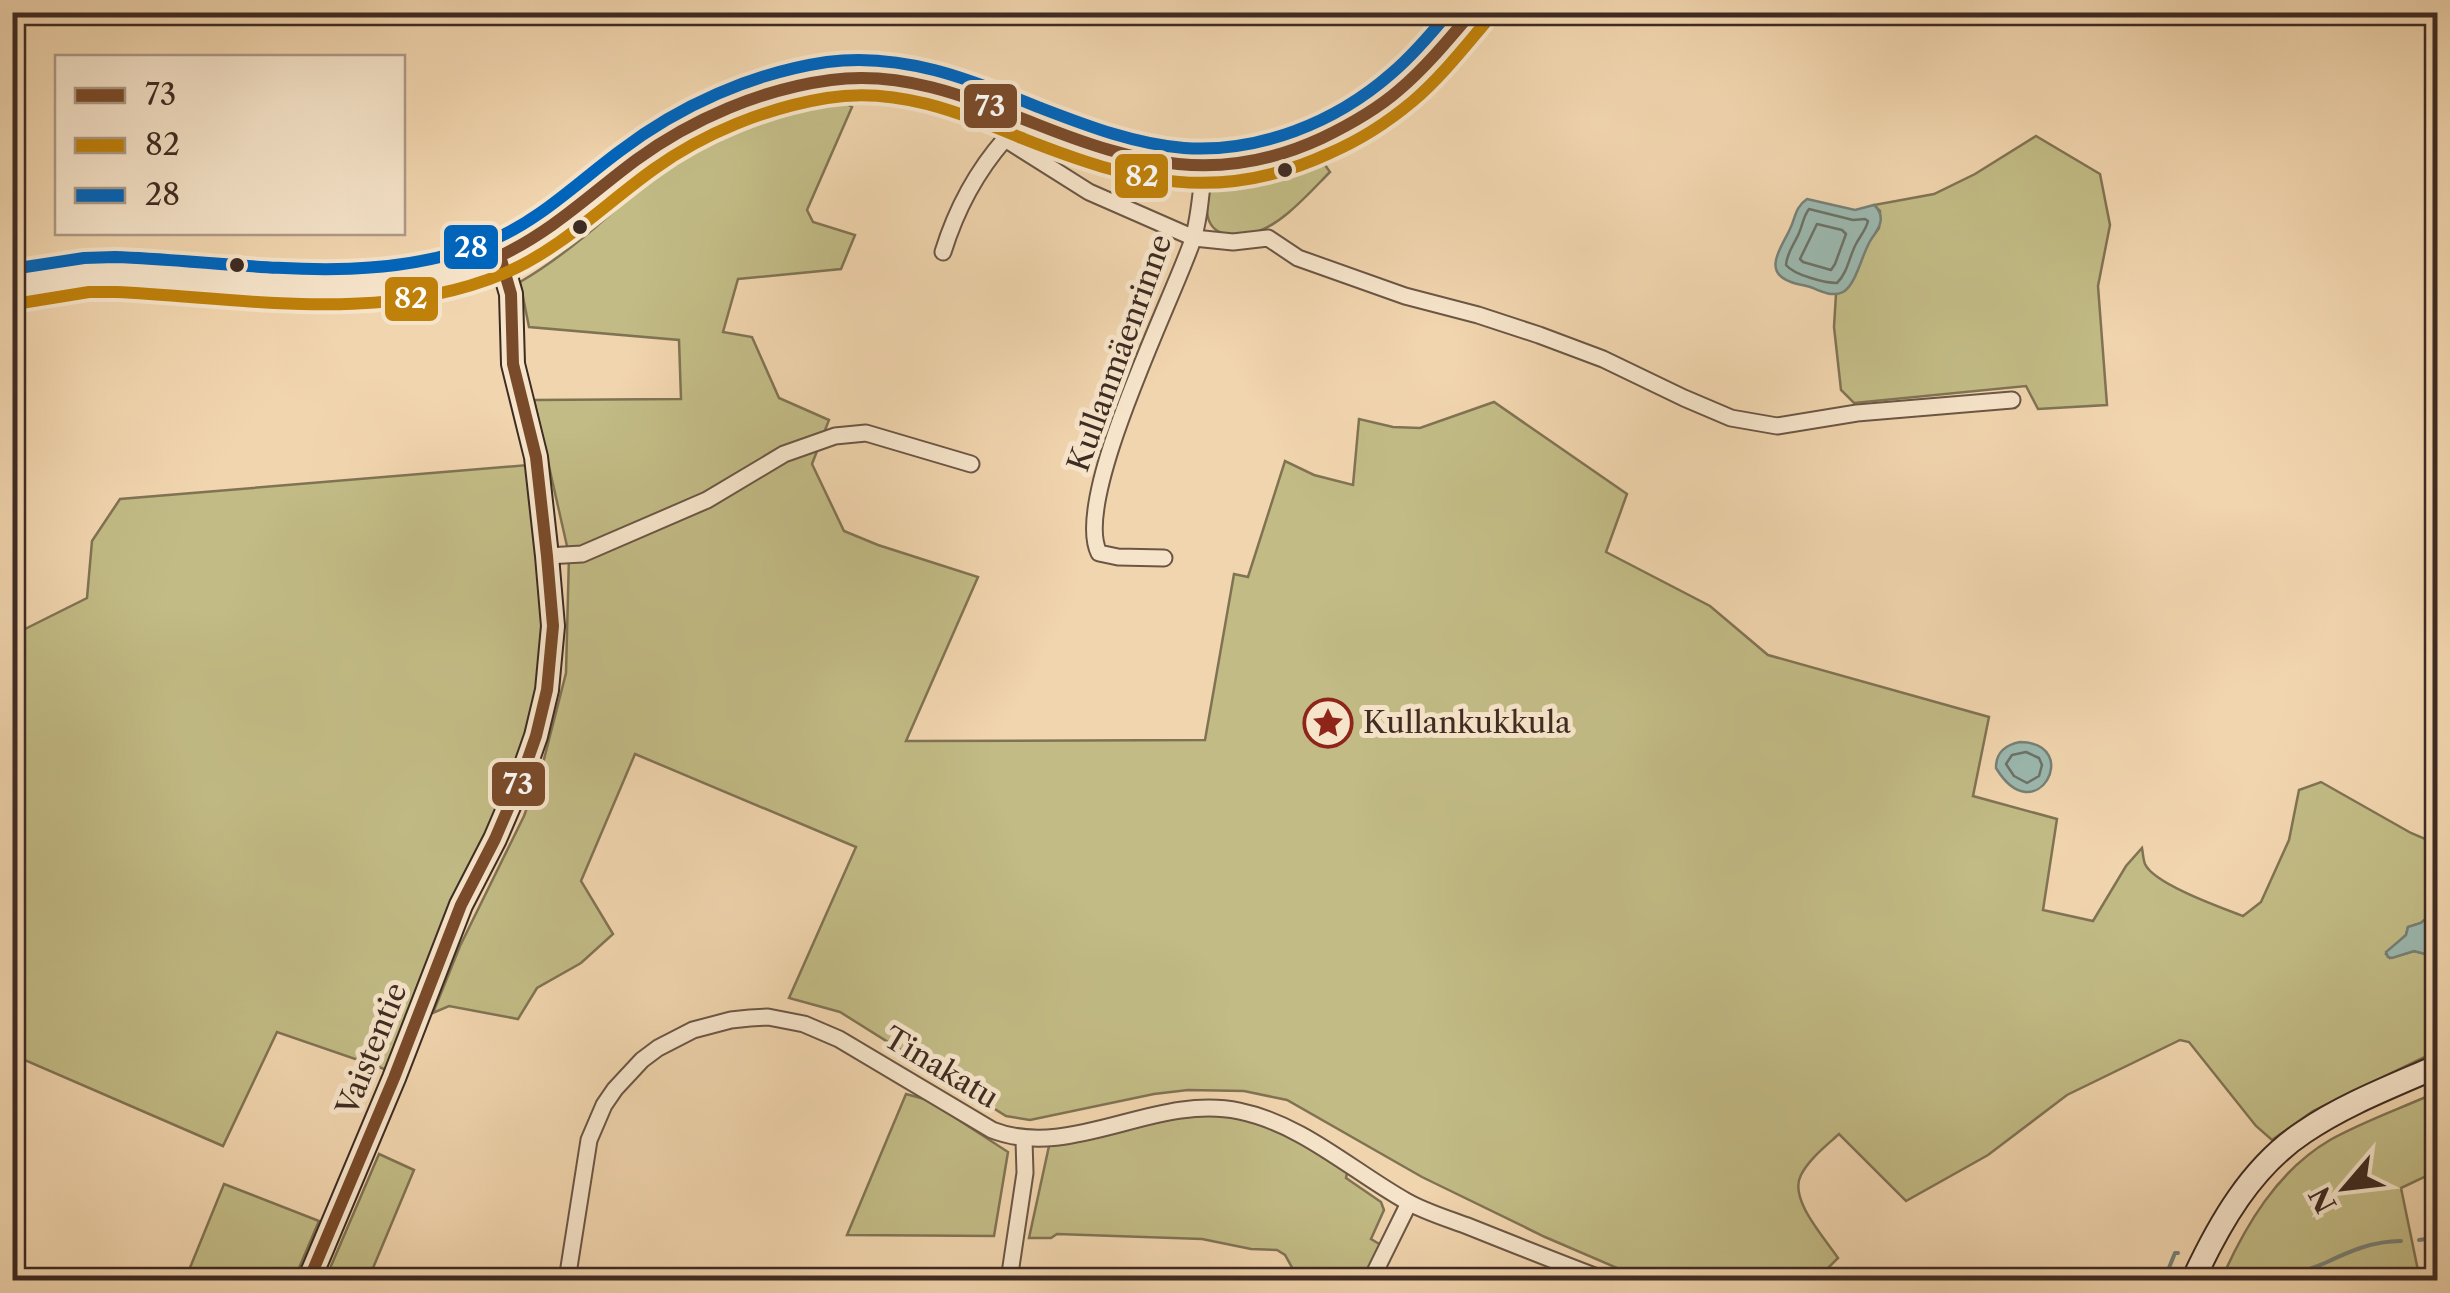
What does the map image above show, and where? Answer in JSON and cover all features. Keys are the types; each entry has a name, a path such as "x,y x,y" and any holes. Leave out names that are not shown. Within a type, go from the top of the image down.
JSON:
{"street":[{"path":"12,287 116,274 333,286 404,284 469,269 532,240 562,221 646,154 688,127 770,94 832,79 882,79 927,85 1131,158 1163,164 1250,164 1306,147 1388,99 1420,71 1472,12"},
{"path":"943,252 965,198 986,161 1005,140 1089,192 1194,238 1233,242 1268,238 1298,258 1405,296 1539,336 1731,418 1777,426 1857,413 2012,400"},
{"name":"Kullanmäenrinne","path":"1164,558 1098,553 1093,522 1108,455 1194,238 1204,166"},
{"name":"Vaistentie","path":"309,1280 461,905 495,840 536,736 547,690 553,626 547,556 536,457 513,364 511,294 500,256"},
{"path":"547,556 582,554 708,500 784,454 835,436 866,433 971,464"},
{"name":"Tinakatu","path":"567,1280 589,1140 604,1104 628,1075 675,1038 711,1024 768,1017 804,1024 839,1039 992,1130 1024,1140 1058,1137 1209,1107 1265,1117 1291,1128 1409,1203 1604,1280"},
{"path":"2193,1280 2231,1208 2289,1143 2333,1114 2438,1066"},
{"path":"1010,1280 1026,1173 1024,1140"},
{"path":"1371,1280 1409,1203"}],"shaded area":[{"path":"839,99 852,107 807,210 813,222 855,235 841,269 738,279 723,332 752,337 779,398 829,420 812,464 844,531 978,577 906,741 1205,740 1234,574 1248,577 1285,461 1314,475 1353,485 1359,419 1420,428 1494,402 1627,494 1606,552 1710,606 1768,655 1989,717 1973,796 2057,819 2043,910 2093,921 2126,866 2142,848 2145,864 2161,879 2243,916 2261,902 2289,840 2299,790 2321,782 2437,844 2437,909 2421,923 2408,927 2406,935 2386,954 2390,958 2414,951 2437,957 2437,1051 2313,1111 2272,1140 2256,1126 2189,1042 2180,1040 2067,1095 1988,1155 1906,1201 1839,1134 1808,1164 1798,1185 1810,1218 1838,1258 1816,1280 1645,1280 1422,1177 1287,1100 1244,1091 1188,1090 1030,1120 1006,1116 840,1012 789,998 856,847 635,754 581,881 613,934 581,963 537,988 518,1019 449,1006 433,1013 460,946 524,816 542,767 566,673 569,555 534,400 681,399 679,340 529,327 520,282 565,252 637,190 687,155 761,122"},
{"path":"2036,136 2100,174 2110,225 2098,286 2107,405 2038,409 2026,386 1854,403 1841,390 1834,327 1836,294 1844,291 1857,271 1865,247 1879,228 1880,211 1874,205 1934,194"},
{"path":"1316,152 1330,172 1274,223 1253,233 1237,235 1216,230 1208,219 1209,191 1215,181 1228,175 1287,168"},
{"path":"528,465 543,643 530,727 502,803 387,1070 277,1032 223,1146 13,1055 13,635 87,598 92,541 120,499"},
{"path":"2437,1092 2437,1171 2401,1188 2420,1280 2221,1280 2252,1220 2294,1167 2343,1133"},
{"path":"906,1094 928,1100 1008,1152 994,1236 847,1235"},
{"path":"1212,1114 1258,1122 1287,1134 1347,1173 1346,1178 1381,1202 1384,1210 1371,1239 1381,1245 1365,1280 1299,1280 1285,1255 1277,1250 1202,1239 1057,1234 1051,1238 1029,1238 1049,1146 1191,1115"},
{"path":"379,1154 414,1170 368,1280 325,1280"},
{"path":"224,1184 319,1221 294,1280 185,1280"}],"water":[{"path":"1807,199 1855,210 1874,205 1880,213 1879,226 1856,275 1843,292 1828,293 1794,283 1777,272 1778,252 1797,210"},
{"path":"2020,742 2039,746 2049,756 2051,768 2038,789 2026,792 2011,786 1996,768 2002,750"},
{"path":"2437,909 2437,957 2414,951 2388,957 2386,952 2406,935 2408,927 2421,923"}],"waterway":[{"path":"2419,1240 2426,1239"},
{"path":"2280,1280 2362,1247 2401,1241"},
{"path":"2164,1280 2178,1253"},
{"path":"2233,1277 2255,1280"}],"transit line":[{"name":"28","path":"12,269 115,257 352,269 445,256 490,241 525,223 643,135 692,106 771,74 827,62 882,61 935,70 1091,127 1146,142 1212,148 1268,140 1321,120 1370,91 1400,66 1449,12"},
{"name":"73","path":"500,256 554,223 680,131 754,98 805,84 858,78 911,83 961,96 1073,138 1144,159 1178,164 1248,162 1322,138 1372,111 1419,72 1472,12"},
{"name":"82","path":"15,304 89,292 312,304 362,303 458,289 505,273 545,252 654,169 715,133 781,108 853,95 928,104 1102,167 1139,176 1213,183 1251,179 1330,153 1384,123 1432,83 1485,23"},
{"name":"73","path":"309,1280 461,905 522,776 547,690 553,626 547,556 536,457 513,364 511,294 500,256"}],"place":[{"name":"Kullankukkula","path":"1328,723"}]}
